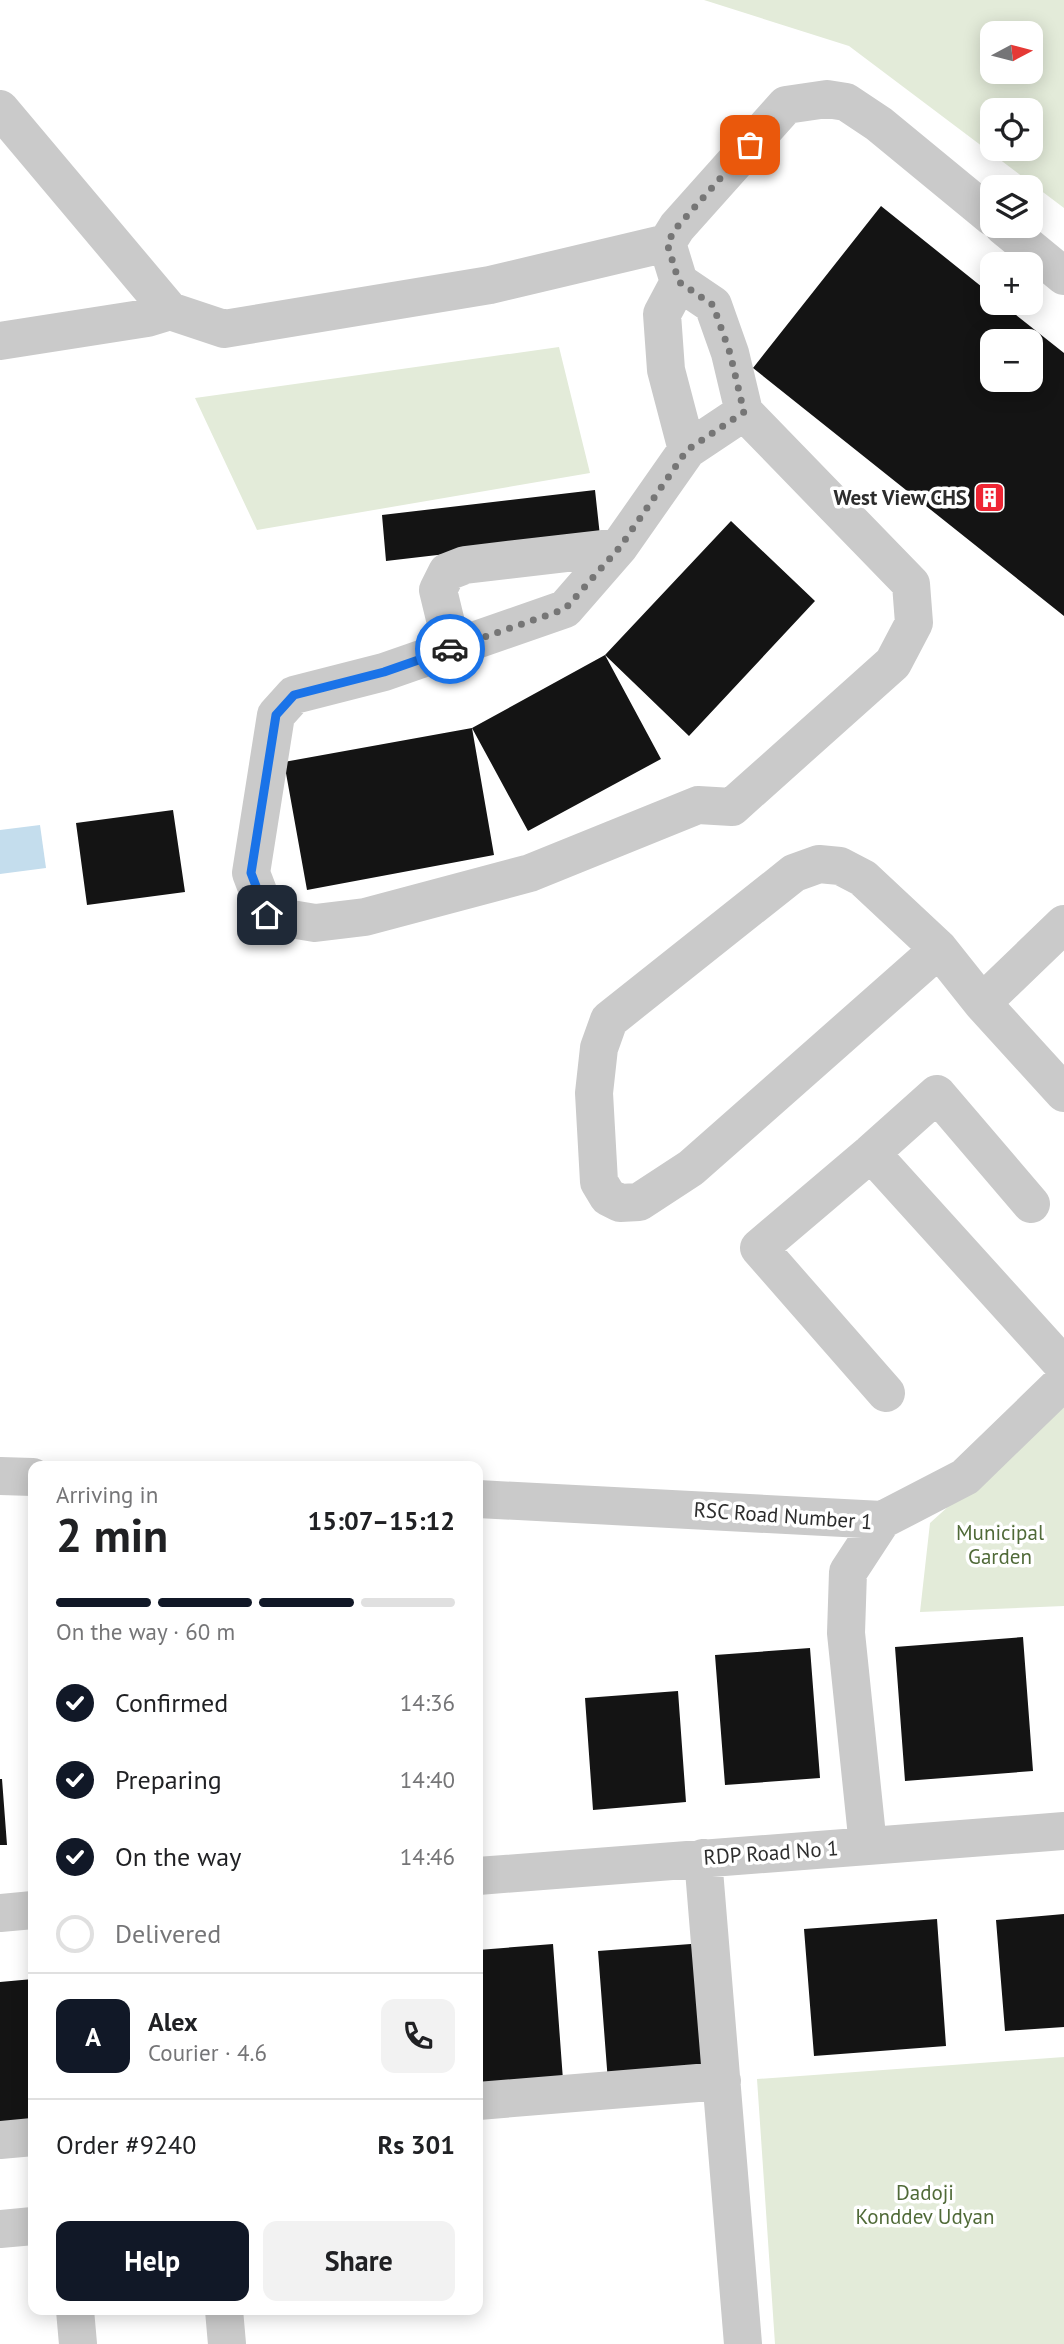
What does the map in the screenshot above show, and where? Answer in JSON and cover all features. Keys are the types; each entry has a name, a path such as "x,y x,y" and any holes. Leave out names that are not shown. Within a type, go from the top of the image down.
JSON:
{"street":[{"path":"0,109 170,311 225,329 490,285 667,243 677,227 786,104 827,99 846,102 879,124 980,207"},
{"path":"1018,238 1064,276"},
{"path":"667,243 679,282 713,305 730,353 744,412 911,584 914,623 893,663 732,807 698,805 530,873 365,917 315,923 267,915 251,873 276,715 294,695 384,672 565,609 620,547 687,450 744,412"},
{"path":"679,282 662,314 666,370 687,450"},
{"path":"0,341 147,318 170,311"},
{"path":"452,648 438,590 447,572 466,565 620,547"},
{"path":"939,949 691,1168 639,1202 620,1203 608,1197 599,1182 594,1093 599,1048 609,1020 794,873 819,864 841,866 863,878 939,949 982,1003 1064,1093"},
{"path":"982,1003 1064,925"},
{"path":"886,1393 759,1248 937,1094 1031,1204"},
{"path":"872,1153 1064,1366"},
{"path":"882,1520 965,1478 1064,1381"},
{"path":"0,1476 28,1477"},
{"name":"RSC Road Number 1","path":"483,1499 882,1520"},
{"name":"RSC Road Number 1","path":"868,1846 846,1633 848,1572 882,1520"},
{"name":"RDP Road No 1","path":"483,1876 1064,1830"},
{"path":"703,1858 743,2344"},
{"path":"0,1913 28,1910"},
{"path":"483,2101 722,2081"},
{"path":"0,2140 28,2137"},
{"path":"0,2229 28,2226"},
{"path":"75,2315 78,2344"},
{"path":"224,2315 227,2344"}],"green space":[{"path":"704,0 1064,0 1064,208 1043,192 1043,175 1020,175 1002,161 1043,161 1043,98 980,98 980,145 849,46"},
{"path":"559,347 590,473 257,530 195,398"},
{"name":"Municipal Garden","path":"1064,1402 1064,1606 920,1612 930,1523"},
{"name":"Dadoji Konddev Udyan","path":"1064,2057 1064,2344 775,2344 757,2079"}],"water":[{"path":"40,825 46,868 0,874 0,830"}],"building":[{"name":"West View CHS","path":"881,206 980,285 980,315 1016,315 1034,329 980,329 980,392 1043,392 1043,336 1064,353 1064,616 753,368"},
{"path":"595,490 600,536 386,561 382,515"},
{"path":"731,521 815,601 689,736 605,655"},
{"path":"605,655 661,759 528,831 472,728"},
{"path":"472,728 494,855 307,890 284,762"},
{"path":"173,810 185,892 87,905 76,823"},
{"path":"1023,1637 1033,1771 905,1781 895,1647"},
{"path":"810,1648 820,1778 725,1785 715,1655"},
{"path":"678,1691 686,1802 593,1810 585,1698"},
{"path":"2,1779 7,1845 0,1845"},
{"path":"1064,1914 1064,2027 1005,2031 996,1920"},
{"path":"937,1919 946,2046 814,2056 804,1929"},
{"path":"704,1943 714,2074 608,2082 598,1951"},
{"path":"553,1944 563,2080 483,2087 483,1950"},
{"path":"28,1979 28,2128 0,2131 0,1982"}],"way so far":[{"path":"450,649 565,609 620,547 687,450 744,412 730,353 713,305 679,282 667,243 677,227 750,145"}],"place":[{"name":"West View CHS","path":"990,498"}],"route":[{"path":"267,915 251,873 276,715 294,695 384,672 450,649"}]}
